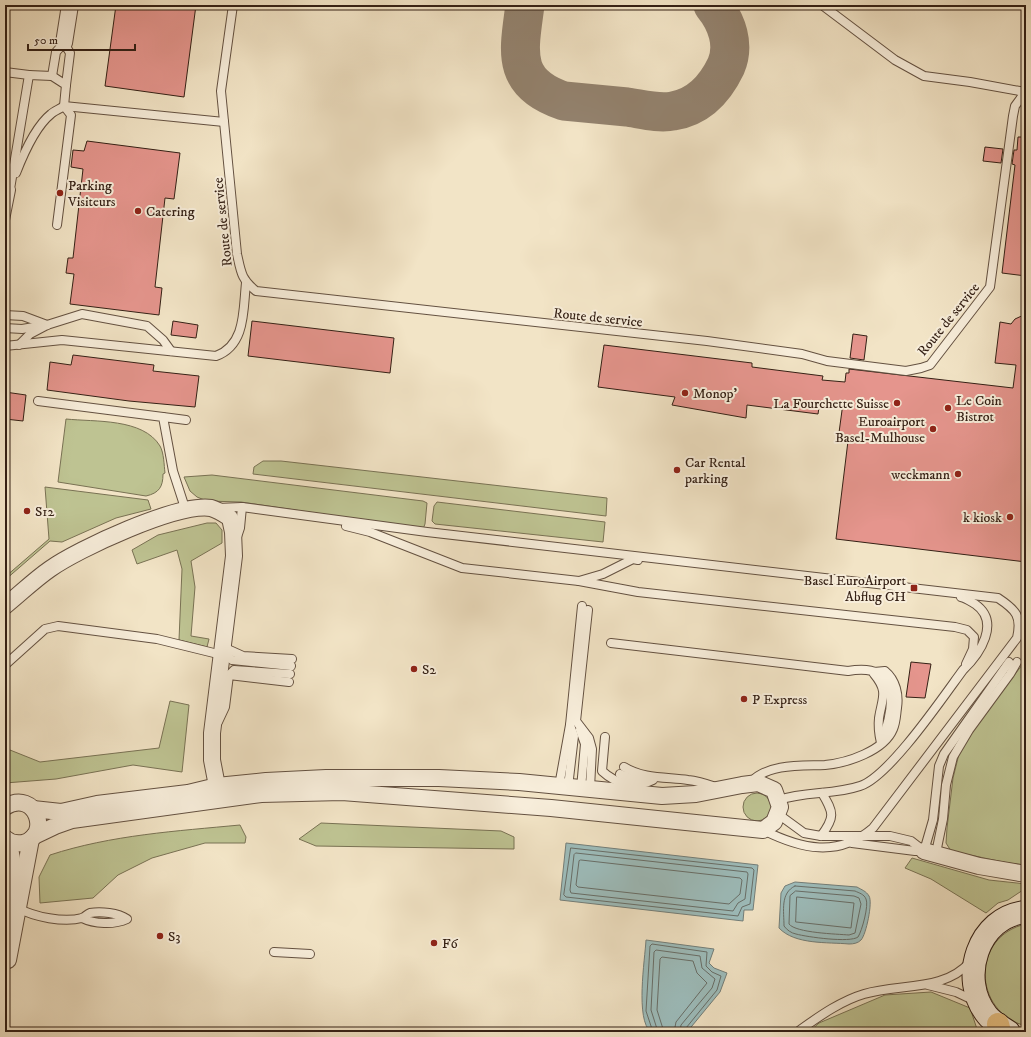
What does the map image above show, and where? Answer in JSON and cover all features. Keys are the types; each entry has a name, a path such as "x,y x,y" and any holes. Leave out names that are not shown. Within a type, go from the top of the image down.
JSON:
{"street":[{"path":"64,43 70,5"},
{"path":"5,606 50,568 84,549 143,522 186,511 210,508 223,512 230,518 234,543 212,733 212,760 216,793"},
{"path":"6,840 20,843 55,826 72,820 216,793 266,781 326,778 439,778 519,782 662,796 696,794 758,783 774,790 778,807 774,822 763,830 551,808 350,793 261,794 216,793 188,792 97,804 61,812 33,809 22,803 7,805"},
{"path":"12,911 33,837 38,827 38,821 33,809"},
{"path":"6,840 13,857 14,874 12,911 6,965"},
{"path":"930,852 979,866 1026,874"},
{"path":"1002,1029 987,1016 979,1003 974,986 973,969 976,952 986,935 1000,921 1019,913 1026,912"}],"lane":[{"name":"Route de service","path":"232,5 221,92 237,254 241,275 246,283 256,291 707,341 802,354 827,360 906,371 930,365 990,287 1013,116 1015,106 1026,91"},
{"path":"822,5 895,60 924,76 1026,91"},
{"path":"52,76 56,52 64,43 70,53 64,106 72,115 58,225"},
{"path":"5,72 52,76 66,85"},
{"path":"5,220 29,75"},
{"path":"9,195 25,152 40,126 50,114 64,106 224,122"},
{"path":"5,346 62,340 216,356 225,353 232,347 238,338 246,283"},
{"path":"5,328 22,329 47,325 82,314 147,326 163,340 171,351"},
{"path":"5,315 23,316 47,325"},
{"path":"18,345 30,334 47,325"},
{"path":"38,401 186,420"},
{"path":"163,417 173,471 186,511"},
{"path":"234,543 240,528 242,507"},
{"path":"210,508 242,507 603,553 998,598 1012,607 1020,624 1017,638 875,826 864,836 852,843 834,848 815,848 776,836 763,830"},
{"path":"306,516 370,532 462,568 579,581 638,592 955,627 967,630 974,637 973,649 964,670"},
{"path":"579,581 603,574 633,559 964,597 981,608 987,623 984,642 976,657 886,768 862,786 822,793 790,796 778,807 804,833 821,836 890,836 911,841 930,852"},
{"path":"574,787 573,723 585,608"},
{"path":"5,666 45,630 58,626 157,639 222,651 232,660 290,670 229,675 225,707 212,733"},
{"path":"611,643 848,671 858,669 872,672 885,672 892,678 896,686 898,705 896,722 888,737 881,744 864,755 834,764 790,765 762,774 750,784"},
{"path":"1013,662 1010,674 969,730 953,757 946,785 943,819 930,852 939,766 944,754 1013,662"},
{"path":"872,672 881,684 885,695 879,717 881,744"},
{"path":"573,723 589,738 592,749 574,787"},
{"path":"605,737 602,771 610,778 629,785 644,785 652,780"},
{"path":"681,779 632,779 622,770 648,776 681,779 725,789"},
{"path":"821,836 830,824 832,814 822,793"},
{"path":"852,843 930,852"},
{"path":"12,911 25,912 54,919 82,918 89,922 120,923 127,919"},
{"path":"274,952 310,954"},
{"path":"797,1032 859,995 875,991 927,984 948,978 964,970 976,952"},
{"path":"927,984 956,992 979,1003"}],"green space":[{"path":"66,419 118,423 142,430 152,437 160,446 164,459 165,473 163,474 159,489 146,496 58,482"},
{"path":"263,461 281,461 607,498 606,516 253,474 254,467"},
{"path":"212,475 423,501 427,503 425,524 423,529 241,502 207,501 197,497 190,491 184,477"},
{"path":"45,487 148,500 151,509 116,518 62,542 50,541 5,580 5,577 49,539"},
{"path":"437,502 605,522 603,542 435,524 432,521 434,506"},
{"path":"207,523 216,523 222,530 222,543 191,561 195,587 191,636 209,639 207,647 179,640 182,569 177,550 137,564 132,550 158,535"},
{"path":"1022,665 1026,666 1026,865 1008,863 951,851 946,843 953,778 959,754 972,731"},
{"path":"170,701 189,705 182,772 133,765 56,779 5,783 5,748 40,762 159,748"},
{"path":"757,793 767,797 771,807 767,817 757,821 747,817 743,807 747,797"},
{"path":"321,823 501,831 514,837 514,849 316,846 299,839"},
{"path":"240,825 246,837 245,843 205,843 152,858 118,875 93,898 40,903 39,877 50,855 73,848 120,838"},
{"path":"912,858 989,880 1026,884 1026,888 1008,900 998,903 986,913 931,879 905,868"},
{"path":"1026,924 1026,1026 1008,1018 995,1006 988,991 985,974 988,958 995,943 1008,931"},
{"path":"931,992 970,1008 978,1032 809,1032 819,1023 885,995"}],"water":[{"path":"566,843 758,865 753,910 744,910 743,921 560,900"},
{"path":"795,882 857,887 867,893 870,899 870,911 865,932 861,940 857,943 851,944 812,942 794,937 779,928 781,893 785,886"},
{"path":"646,940 714,949 709,963 714,968 727,973 720,992 687,1032 651,1032 646,1025 643,1015 642,989"}],"building":[{"path":"116,5 196,5 184,97 105,86"},
{"path":"1018,137 1026,137 1026,276 1002,273 1015,165 1012,164 1014,150 1017,150"},
{"path":"87,141 180,153 174,199 165,198 155,287 162,288 159,315 70,304 74,274 66,273 68,258 73,258 83,169 71,167 73,150 84,151"},
{"path":"985,147 1003,149 1001,163 983,161"},
{"name":"Euroairport Basel-Mulhouse","path":"1026,314 1026,562 836,539 848,441 838,440 843,403 820,401 818,414 747,405 746,418 672,405 675,397 598,387 604,345 752,363 752,367 823,376 822,380 845,382 846,373 849,373 849,369 1013,388 1016,365 995,363 1000,322 1011,324 1015,319"},
{"path":"173,321 198,325 196,338 171,335"},
{"path":"252,321 394,338 390,373 248,356"},
{"path":"853,334 867,336 864,360 850,358"},
{"path":"73,355 154,365 153,371 199,376 195,407 129,401 47,390 50,362 71,365"},
{"path":"5,392 26,395 23,421 5,419"},
{"path":"911,662 931,664 925,698 906,697"}],"taxiway":[{"path":"525,5 520,51 522,64 526,75 534,85 547,94 564,101 662,112 682,109 690,106 705,96 717,82 726,66 729,58 730,42 726,26 713,5"}],"place":[{"name":"Parking Visiteurs","path":"60,193"},
{"name":"Catering","path":"138,211"},
{"name":"Monop'","path":"685,393"},
{"name":"La Fourchette Suisse","path":"897,403"},
{"name":"Le Coin Bistrot","path":"948,408"},
{"name":"Euroairport Basel-Mulhouse","path":"933,429"},
{"name":"Car Rental parking","path":"677,470"},
{"name":"weckmann","path":"958,474"},
{"name":"S12","path":"27,511"},
{"name":"k kiosk","path":"1010,517"},
{"name":"Basel EuroAirport Abflug CH","path":"914,588"},
{"name":"S2","path":"414,669"},
{"name":"P Express","path":"744,699"},
{"name":"S3","path":"160,936"},
{"name":"F6","path":"434,943"}]}
